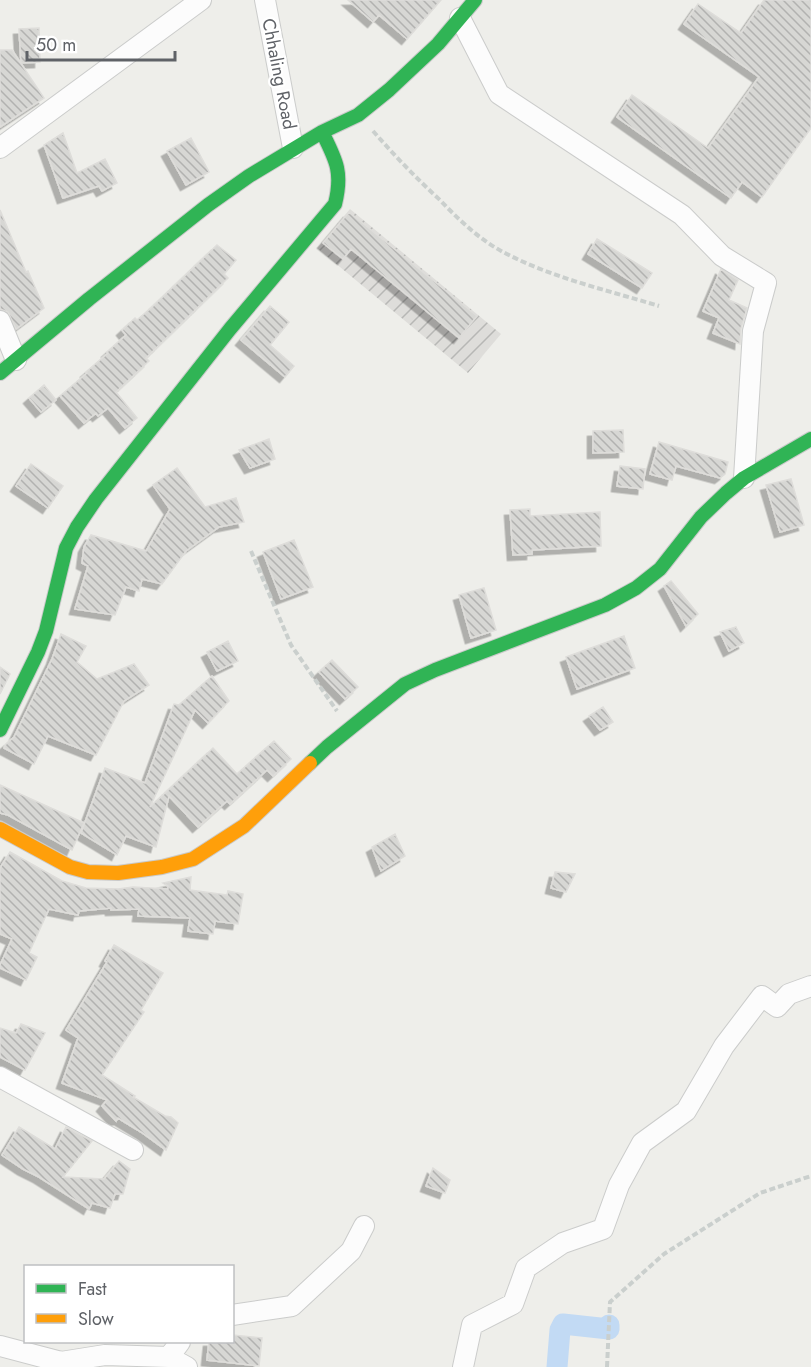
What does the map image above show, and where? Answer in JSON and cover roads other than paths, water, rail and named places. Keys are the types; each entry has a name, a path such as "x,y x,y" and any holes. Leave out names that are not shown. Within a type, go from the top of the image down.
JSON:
{"main road":[{"path":"0,374 89,299 208,205 293,148 358,115 389,90 438,44 475,0"},
{"path":"0,730 46,631 63,556 76,527 230,329 335,204 340,180 338,164 322,132"},
{"path":"0,829 70,867 88,872 118,873 162,867 193,859 244,826 327,747 405,684 444,666 605,605 636,588 660,569 700,517 744,478 811,439"}],"street":[{"path":"0,148 201,0"},
{"name":"Chhaling Road","path":"265,0 293,148"},
{"path":"460,18 499,94 682,214 722,256 766,283 753,331 744,478"},
{"path":"0,321 16,360"},
{"path":"463,1367 472,1325 513,1304 526,1268 563,1243 603,1229 619,1185 642,1143 686,1111 724,1046 762,996 777,1006 789,994 811,986"},
{"path":"0,1077 133,1150"},
{"path":"234,1315 292,1306 351,1251 364,1226"},
{"path":"0,1346 61,1362 105,1355 174,1349 187,1367"}],"waterway":[{"path":"557,1367 560,1330 563,1324 609,1329 609,1325"}]}
